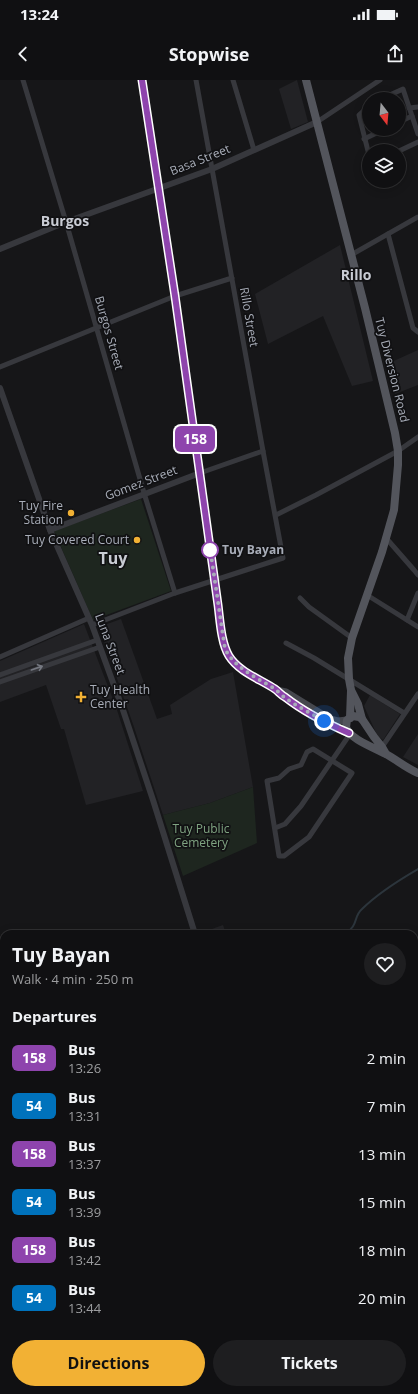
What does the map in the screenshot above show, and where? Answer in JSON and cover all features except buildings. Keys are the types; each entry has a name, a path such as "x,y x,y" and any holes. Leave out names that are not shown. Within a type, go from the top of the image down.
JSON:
{"main road":[{"path":"142,80 175,296 214,580 225,649 230,657 245,671 276,690 284,697 371,747 384,750 418,773"},
{"name":"Tuy Diversion Road","path":"306,80 351,255 395,433 398,451 397,487 394,510 352,638 348,658 351,690 348,719"},
{"path":"276,690 286,692 330,719 338,721 356,716 363,720 365,726 362,732 356,735 350,734"},
{"name":"Tuy Diversion Road","path":"351,690 358,704 363,720 374,738 384,750"},
{"path":"348,719 346,727 350,734"}],"street":[{"name":"Burgos Street","path":"23,80 66,222 144,493 175,593"},
{"name":"Rillo Street","path":"196,80 283,558 214,580"},
{"path":"233,80 254,150"},
{"path":"317,122 380,80"},
{"path":"396,92 403,89 404,92"},
{"path":"406,98 418,134"},
{"path":"409,108 418,107"},
{"path":"362,112 359,115 362,129"},
{"path":"406,119 412,116"},
{"name":"Basa Street","path":"0,249 66,222 212,169 317,122"},
{"path":"363,136 366,144"},
{"path":"364,139 370,136"},
{"path":"406,148 418,142"},
{"path":"351,255 418,217"},
{"path":"388,234 413,328 418,332"},
{"path":"0,367 175,296 232,278"},
{"name":"Luna Street","path":"0,388 50,530 92,625 123,710 194,930"},
{"path":"276,515 398,451 418,437"},
{"name":"Gomez Street","path":"50,530 144,493 263,452"},
{"path":"386,538 418,575"},
{"path":"92,625 175,593 214,580"},
{"path":"407,620 418,593"},
{"path":"367,595 418,627"},
{"path":"300,598 309,607 352,638"},
{"path":"0,657 88,618"},
{"path":"0,675 97,640"},
{"path":"286,643 314,658 404,713"},
{"path":"0,682 100,646"},
{"path":"384,750 404,713 418,694"},
{"path":"275,828 285,824 301,806 350,734"},
{"path":"314,749 352,773 309,837 284,856 279,856 275,828 267,782 279,778 289,769 300,765 307,752 314,749"}],"shaded area":[{"path":"297,80 308,122 291,129 279,89"},
{"path":"340,245 373,381 352,386 323,316 268,344 255,294"},
{"path":"418,350 418,385 395,394 387,364"},
{"path":"121,619 157,719 172,714 170,705 211,679 233,672 253,787 210,803 163,815 99,627"},
{"path":"84,624 117,710 143,791 86,805 64,729 61,729 46,685 0,702 0,661"},
{"path":"370,695 400,714 383,740 377,735 364,706"},
{"path":"418,734 418,765 403,757"},
{"path":"223,925 225,930 209,930"}],"green space":[{"path":"141,499 171,591 93,620 54,531"},
{"name":"Tuy Public Cemetery","path":"253,787 257,843 183,876 163,815 210,803"}],"waterway":[{"path":"350,930 359,912 368,903 389,887 418,869"}],"bus line":[{"name":"158","path":"142,80 175,296 225,649 235,664 251,675 324,721 349,733"}],"place":[{"name":"Tuy Fire Station","path":"71,513"},
{"name":"Tuy Covered Court","path":"137,540"},
{"name":"Tuy Bayan","path":"210,550"},
{"name":"Tuy Health Center","path":"81,697"}],"district":[{"name":"Burgos","path":"65,221"},
{"name":"Rillo","path":"356,275"},
{"name":"Tuy","path":"113,558"}],"route":[{"path":"210,550 210,548 225,649 230,657 235,664 251,675 324,721"}]}
